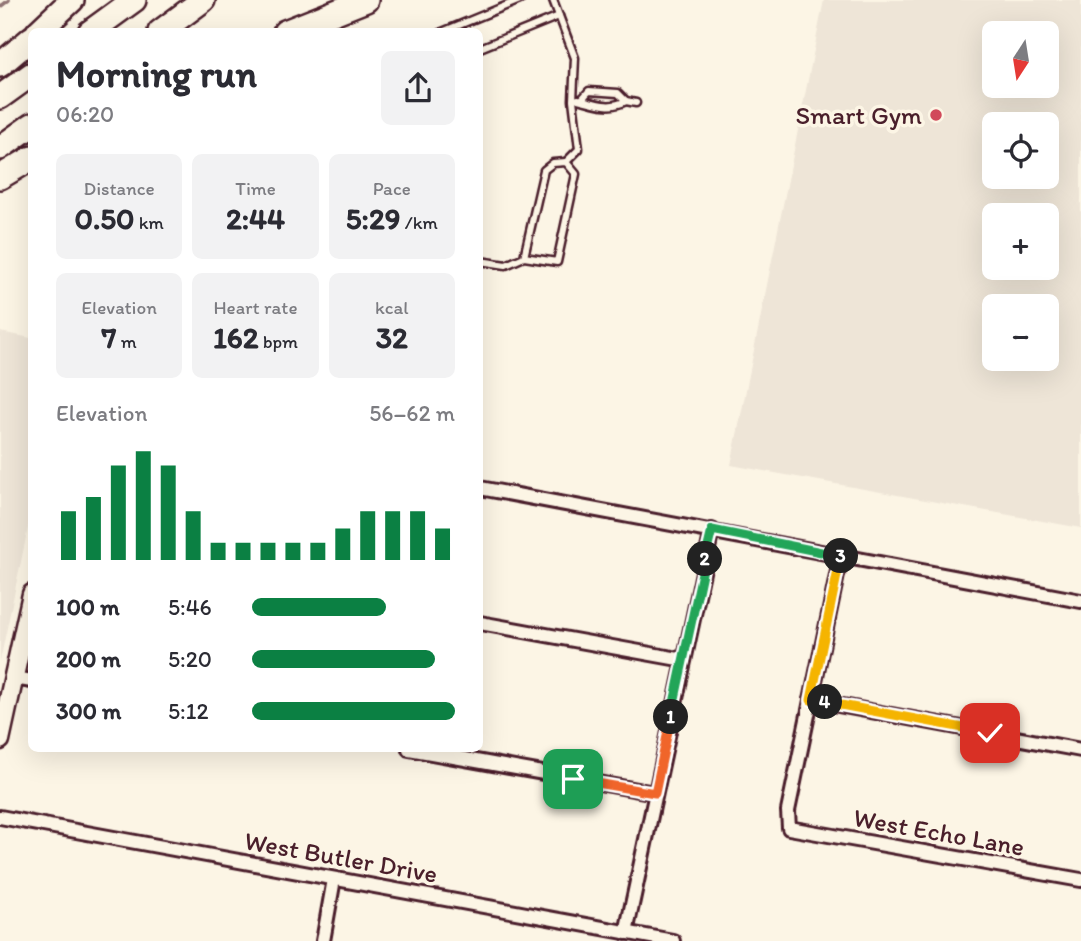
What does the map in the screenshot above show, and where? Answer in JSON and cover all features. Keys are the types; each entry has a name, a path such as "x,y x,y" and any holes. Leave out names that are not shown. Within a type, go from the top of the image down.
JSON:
{"highway":[{"path":"42,28 72,0"},
{"path":"96,28 134,0"},
{"path":"165,28 203,0"},
{"path":"295,28 366,0"},
{"path":"0,65 28,40"},
{"path":"0,97 28,77"},
{"path":"0,148 28,128"},
{"path":"0,177 28,160"}],"street":[{"path":"483,489 1081,601"},
{"path":"626,933 712,530"},
{"path":"841,556 811,700 1081,748"},
{"path":"483,624 684,660"},
{"path":"0,740 23,680 28,632"},
{"name":"West Echo Lane","path":"811,700 788,811 789,828 1081,880"},
{"path":"426,752 655,793"},
{"name":"West Butler Drive","path":"0,817 673,941"},
{"path":"323,941 334,879"}],"lane":[{"path":"452,28 520,0"},
{"path":"524,257 544,170 553,163 566,162 579,149 573,100 575,58 553,0"},
{"path":"483,47 559,16"},
{"path":"582,99 589,91 618,93 626,101 636,103"},
{"path":"573,100 582,99 589,104 617,106 626,101"},
{"path":"483,261 506,265 524,257 557,262 576,174 566,162"}],"shaded area":[{"path":"824,0 1081,0 1081,528 731,465"},
{"path":"0,332 28,337 28,528 0,661"}],"waterway":[{"path":"0,7 9,0"}],"place":[{"name":"Smart Gym","path":"936,115"}],"route":[{"path":"573,779 655,793 712,530 841,556 811,700 990,733"}]}
